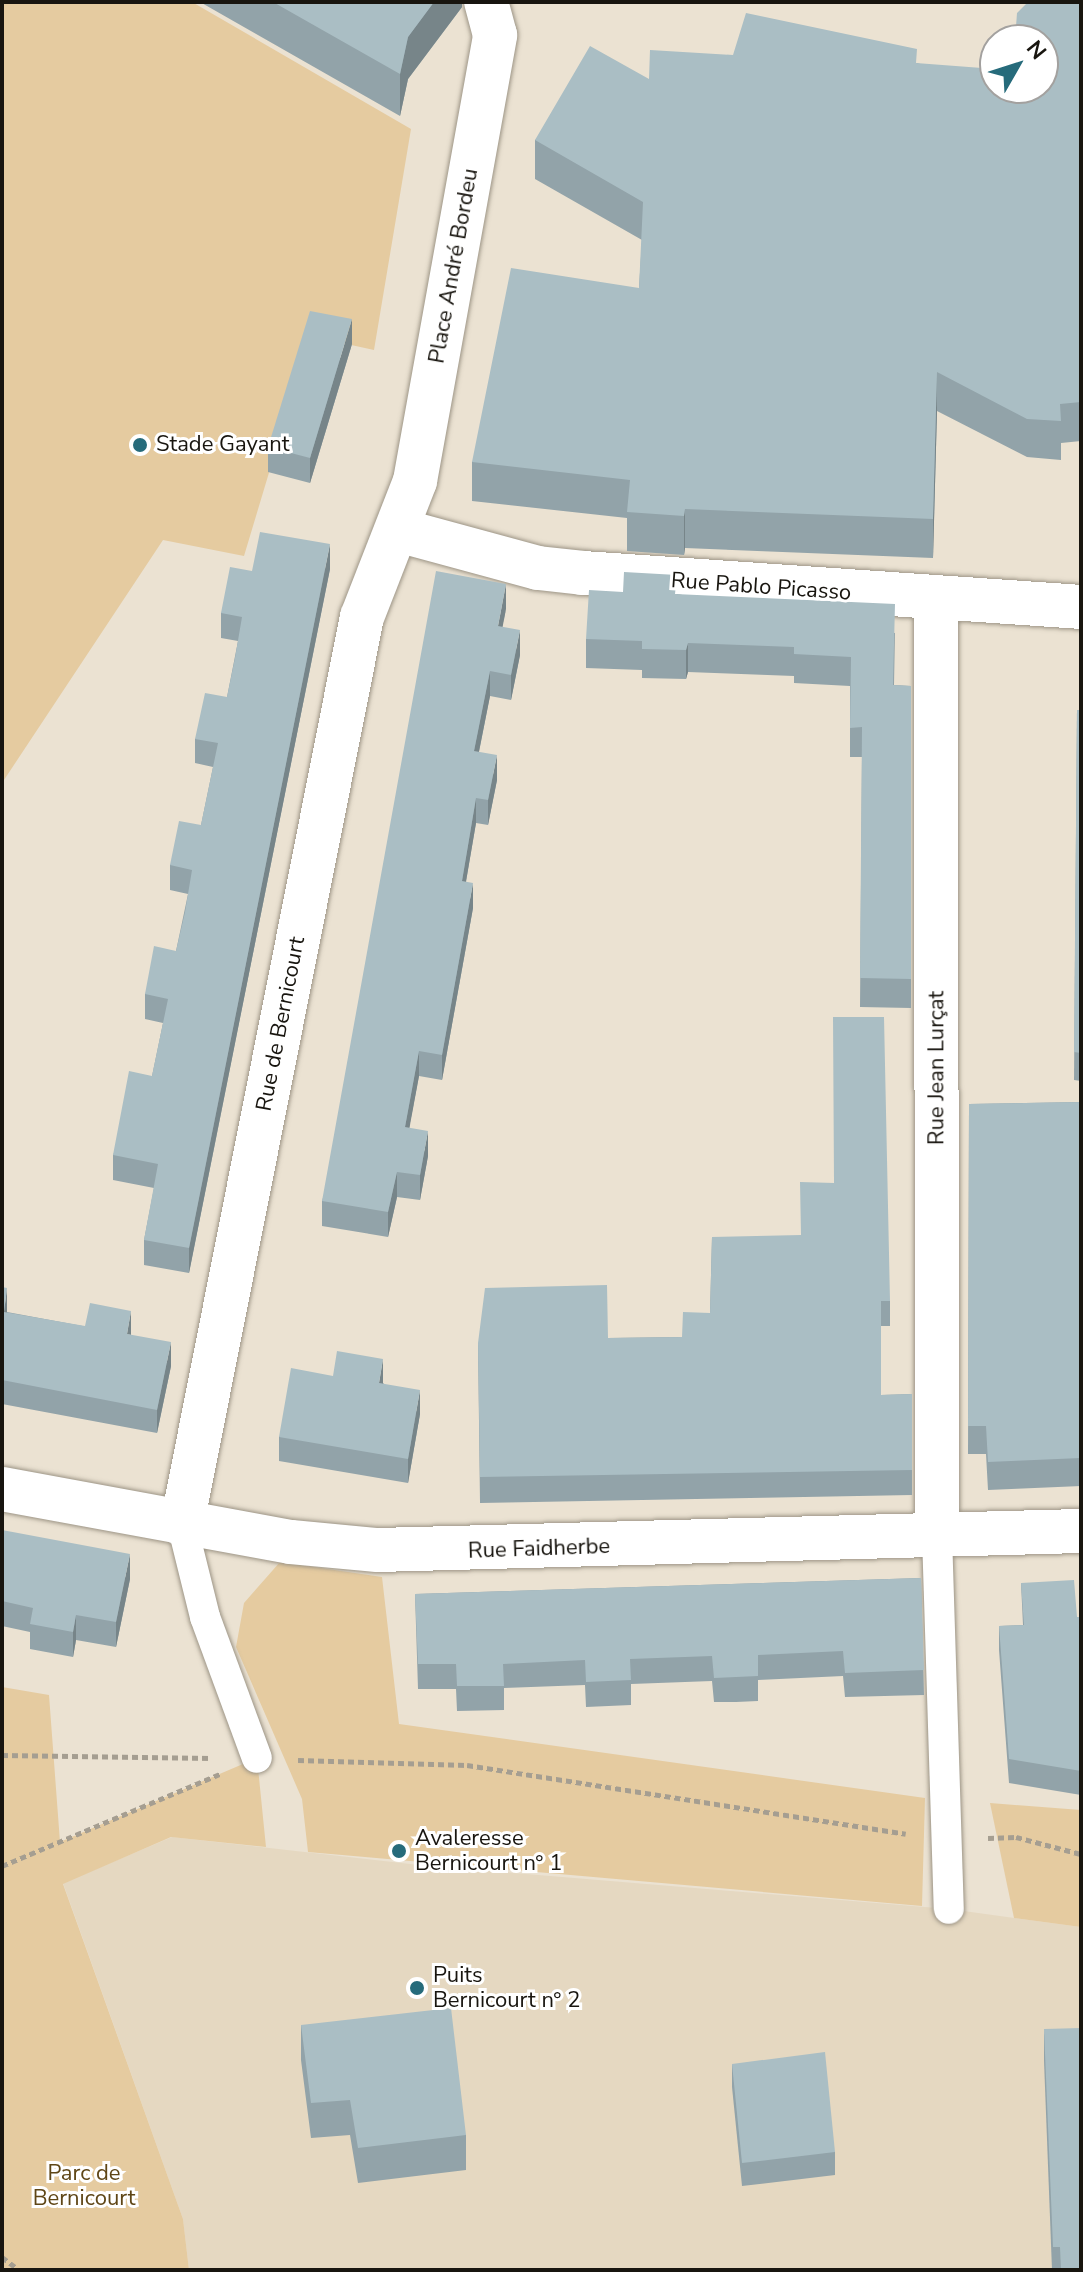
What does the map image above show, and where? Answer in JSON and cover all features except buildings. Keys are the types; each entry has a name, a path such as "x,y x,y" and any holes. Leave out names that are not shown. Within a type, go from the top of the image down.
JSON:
{"street":[{"name":"Place André Bordeu","path":"398,530 415,481 495,35 486,2"},
{"name":"Rue Pablo Picasso","path":"398,530 553,570 936,601 1081,607"},
{"name":"Rue de Bernicourt","path":"182,1524 362,617 398,530"},
{"name":"Rue Jean Lurçat","path":"936,601 937,1535"},
{"path":"937,1107 980,1106"},
{"name":"Rue Faidherbe","path":"2,1489 291,1542 418,1552 1081,1531"}],"lane":[{"path":"182,1524 205,1617 257,1758"},
{"path":"937,1535 949,1909"}],"path":[{"path":"2,1755 257,1758 467,1765 949,1839 1016,1837 1081,1854"},
{"path":"2,1866 257,1758"},
{"path":"2,2257 19,2270"}],"shaded area":[{"path":"172,1837 419,1865 949,1909 1081,1927 1081,2270 189,2270 183,2219 63,1883"}],"green space":[{"name":"Stade Gayant","path":"2,2 192,2 411,129 374,350 310,336 244,556 163,540 2,783"},
{"path":"280,1562 382,1577 399,1724 925,1798 922,1906 308,1852 302,1799 236,1647 244,1603"},
{"name":"Parc de Bernicourt","path":"2,1687 49,1695 60,1842 257,1758 266,1847 171,1837 63,1884 183,2219 189,2270 2,2270"},
{"path":"990,1803 1081,1810 1081,1927 1014,1918"}],"place":[{"name":"Stade Gayant","path":"140,445"},
{"name":"Avaleresse Bernicourt n° 1","path":"399,1851"},
{"name":"Puits Bernicourt n° 2","path":"417,1988"}]}
